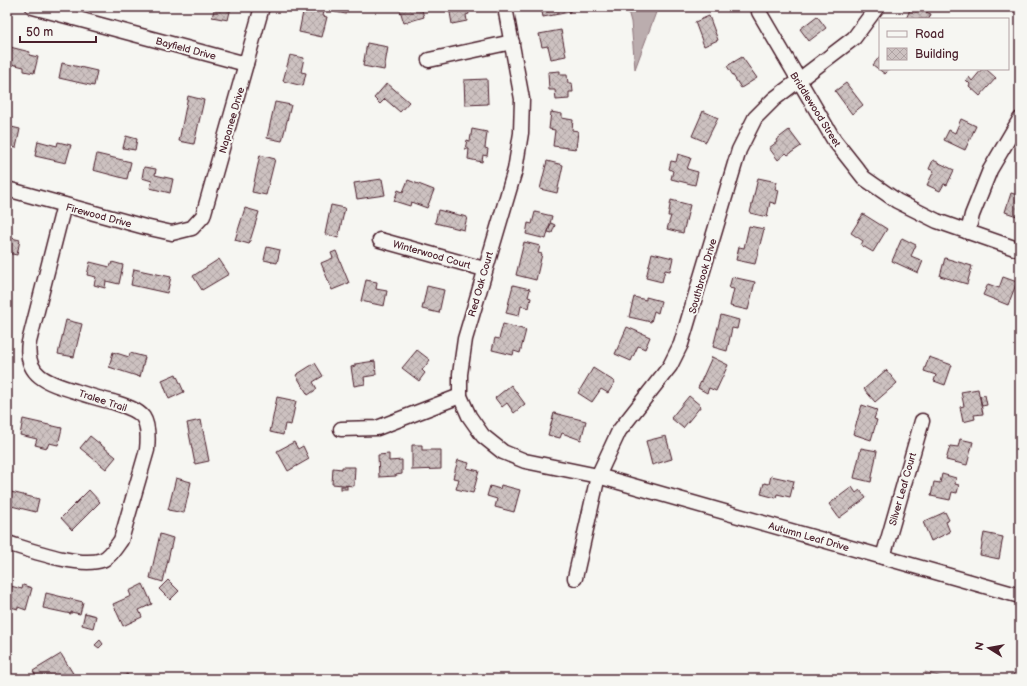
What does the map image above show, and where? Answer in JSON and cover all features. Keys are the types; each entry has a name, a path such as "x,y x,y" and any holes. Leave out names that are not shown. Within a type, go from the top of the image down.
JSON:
{"street":[{"name":"Bayfield Drive","path":"33,7 246,64"},
{"name":"Napanee Drive","path":"192,228 203,216 262,7"},
{"name":"Red Oak Court","path":"505,7 522,99 521,133 515,170 484,269 465,339 460,374 460,396 469,416 483,436 503,452 525,461 598,476"},
{"name":"Southbrook Drive","path":"575,578 598,476 619,431 670,366 681,344 738,150 755,118 774,99 854,38 877,7"},
{"name":"Briddlewood Street","path":"760,12 834,140 864,178 897,201 937,222 1020,250"},
{"path":"429,60 512,42"},
{"path":"968,232 972,215 990,170 1020,119"},
{"name":"Firewood Drive","path":"7,189 172,233 192,228"},
{"name":"Tralee Trail","path":"7,543 71,561 86,563 102,560 114,551 120,540 147,450 149,436 143,418 134,410 53,385 38,376 30,363 28,349 29,342 64,205"},
{"name":"Winterwood Court","path":"380,240 484,269"},
{"path":"341,429 377,428 460,396"},
{"name":"Silver Leaf Court","path":"883,557 922,421"},
{"name":"Autumn Leaf Drive","path":"598,476 1020,596"}],"green space":[{"path":"925,672 948,679 928,679"}],"shaded area":[{"path":"627,7 658,7 635,69 631,22"}],"building":[{"path":"215,7 231,7 228,20 212,17"},
{"path":"304,7 325,7 323,16 327,17 322,37 299,32"},
{"path":"336,7 348,7 346,14 335,12"},
{"path":"399,7 421,7 424,17 404,23"},
{"path":"449,7 468,7 469,14 466,15 467,21 452,24"},
{"path":"541,7 570,7 570,12 543,17"},
{"path":"911,7 929,7 926,12 931,14 929,18 906,18"},
{"path":"709,16 718,40 704,46 695,22"},
{"path":"817,16 826,28 809,41 800,29"},
{"path":"561,30 566,56 551,59 548,46 542,47 539,34"},
{"path":"367,43 388,47 384,70 363,66"},
{"path":"10,47 30,52 29,55 38,57 34,73 24,71 24,67 7,63"},
{"path":"290,55 304,58 301,72 306,73 303,86 283,81"},
{"path":"742,57 757,78 741,88 727,66"},
{"path":"879,57 879,70 873,65"},
{"path":"62,63 97,71 94,86 59,78"},
{"path":"880,70 889,70 885,74"},
{"path":"981,70 987,70 996,78 980,96 969,86 970,84 966,80 969,77 972,81"},
{"path":"560,71 560,75 567,75 568,83 572,83 573,92 569,92 569,99 556,100 555,90 549,90 548,72"},
{"path":"487,79 488,104 465,105 464,80"},
{"path":"387,83 409,102 400,112 385,99 380,104 374,98"},
{"path":"846,83 863,105 852,114 835,91"},
{"path":"188,96 204,100 194,144 179,141"},
{"path":"275,102 291,105 282,141 267,138"},
{"path":"703,111 718,118 706,142 692,136"},
{"path":"551,112 562,114 562,118 573,120 572,130 578,131 576,149 553,146 555,130 549,129"},
{"path":"961,119 976,126 965,150 944,140 949,130 955,133"},
{"path":"7,126 20,129 16,148 7,146"},
{"path":"472,129 487,132 485,148 488,149 487,156 483,155 482,162 468,159 469,149 465,149 467,140 470,141"},
{"path":"789,130 801,146 788,155 786,153 778,160 769,148 777,142 776,140"},
{"path":"126,136 137,139 135,150 123,148"},
{"path":"38,141 57,146 58,142 71,145 66,163 35,156"},
{"path":"97,154 131,162 127,179 93,170"},
{"path":"678,154 691,158 687,169 698,172 695,185 671,179 673,171 669,169 671,161 676,162"},
{"path":"260,155 275,159 266,195 252,192"},
{"path":"933,160 954,170 947,185 944,184 940,191 927,185 934,171 929,169"},
{"path":"547,161 563,165 557,193 540,189"},
{"path":"144,167 156,169 155,175 173,179 170,193 150,188 152,181 142,178"},
{"path":"758,178 777,182 775,189 779,190 776,204 770,202 767,217 750,213"},
{"path":"382,179 385,195 357,199 354,183"},
{"path":"408,180 434,190 427,208 411,202 410,206 394,201 398,190 403,192"},
{"path":"1011,193 1018,195 1017,198 1020,199 1020,217 1005,212"},
{"path":"671,200 690,205 683,233 667,229 671,216 668,216"},
{"path":"331,205 345,208 338,238 325,234"},
{"path":"245,208 259,212 249,244 235,240"},
{"path":"438,210 467,217 464,230 435,223"},
{"path":"535,212 552,216 546,239 526,234 528,223 532,224"},
{"path":"863,214 887,229 873,252 861,245 863,241 851,233"},
{"path":"551,223 555,225 552,233 548,232"},
{"path":"749,226 764,229 755,264 736,260 739,247 744,248"},
{"path":"7,237 20,240 17,255 7,253"},
{"path":"902,238 916,245 911,256 923,261 918,273 892,261"},
{"path":"524,242 540,246 538,253 542,254 536,280 516,275"},
{"path":"267,247 280,250 277,263 264,260"},
{"path":"336,251 349,283 332,290 321,263 333,258 331,253"},
{"path":"652,253 673,258 670,271 665,270 662,282 646,278"},
{"path":"945,258 972,266 967,284 940,276"},
{"path":"219,259 229,274 202,290 193,276"},
{"path":"90,262 110,267 112,262 123,265 119,284 106,281 105,288 94,285 96,277 87,275"},
{"path":"134,269 171,277 167,293 131,285"},
{"path":"732,277 755,282 748,310 730,306 734,289 729,288"},
{"path":"1003,277 1017,282 1008,305 983,295 988,284 999,288"},
{"path":"366,280 377,282 376,289 387,291 384,306 361,301"},
{"path":"513,285 530,289 528,297 531,298 529,308 521,306 519,316 506,313"},
{"path":"427,286 444,290 439,313 422,309"},
{"path":"634,297 646,300 646,297 661,301 658,313 654,311 651,322 629,317"},
{"path":"721,315 739,320 737,329 732,328 727,351 713,347"},
{"path":"66,320 82,324 74,357 58,354"},
{"path":"503,324 526,330 520,353 514,351 513,355 492,350 495,338 499,339"},
{"path":"627,327 650,337 645,349 638,346 631,361 615,354"},
{"path":"417,350 430,360 422,370 425,373 419,381 402,368"},
{"path":"113,352 129,357 130,353 145,357 140,377 109,367"},
{"path":"712,357 728,365 716,391 709,388 707,393 698,388"},
{"path":"929,357 952,365 945,385 934,381 936,375 924,371"},
{"path":"375,361 376,375 364,377 365,384 354,386 351,367 355,366 355,364"},
{"path":"315,363 323,376 313,382 317,389 308,395 296,375"},
{"path":"593,368 615,382 608,393 601,389 592,402 578,393"},
{"path":"886,370 897,383 875,402 864,389"},
{"path":"176,374 184,392 169,399 162,380"},
{"path":"511,385 525,404 514,413 507,403 502,407 495,398"},
{"path":"978,389 983,414 974,415 975,419 963,422 960,407 964,406 961,392"},
{"path":"985,395 987,405 982,406 980,396"},
{"path":"689,396 701,406 683,428 671,418"},
{"path":"277,397 296,401 291,425 285,424 283,435 270,432"},
{"path":"862,405 877,410 874,419 877,420 871,440 853,434"},
{"path":"554,413 586,421 581,440 562,433 560,438 548,435"},
{"path":"23,419 62,428 58,445 49,443 47,448 35,445 37,439 20,435"},
{"path":"201,420 209,461 195,464 187,423"},
{"path":"90,436 116,457 106,469 80,448"},
{"path":"666,436 672,459 652,465 646,441"},
{"path":"960,439 973,442 967,465 946,460 950,446 958,447"},
{"path":"294,442 298,449 303,446 309,459 288,471 277,451"},
{"path":"412,445 422,445 422,450 441,450 441,469 412,470"},
{"path":"861,448 877,451 871,482 854,478"},
{"path":"389,454 389,461 402,460 402,474 396,476 379,477 378,455"},
{"path":"458,460 469,463 467,468 479,471 473,493 456,489 459,479 453,478"},
{"path":"342,467 355,467 354,486 332,484 333,468 342,469"},
{"path":"942,474 956,478 955,484 959,485 957,493 952,492 950,500 931,496 934,482 940,483"},
{"path":"771,476 794,481 790,497 777,494 776,498 761,494 764,483 769,484"},
{"path":"176,478 191,482 184,513 168,510"},
{"path":"501,485 520,490 514,512 495,507 497,499 487,496 490,486 500,489"},
{"path":"341,486 347,486 347,489 341,489"},
{"path":"852,487 856,493 860,490 866,498 839,518 829,504"},
{"path":"89,490 100,502 72,530 61,518"},
{"path":"7,491 39,499 36,512 7,505"},
{"path":"945,512 949,520 946,522 950,532 931,541 923,522"},
{"path":"984,533 1003,537 999,559 980,555"},
{"path":"160,534 173,538 163,582 150,578"},
{"path":"168,580 179,591 170,600 159,589"},
{"path":"143,584 152,604 139,610 142,617 123,626 113,604 131,596 129,591"},
{"path":"7,585 22,589 23,585 32,588 26,610 18,607 18,609 7,606"},
{"path":"46,593 83,602 80,614 71,612 71,614 43,608"},
{"path":"85,613 96,616 93,628 82,625"},
{"path":"100,640 103,644 99,648 95,645"},
{"path":"61,654 74,675 67,679 38,679 33,671"},
{"path":"127,674 130,679 119,679"}],"waterway":[{"path":"1014,679 1020,655"}]}
